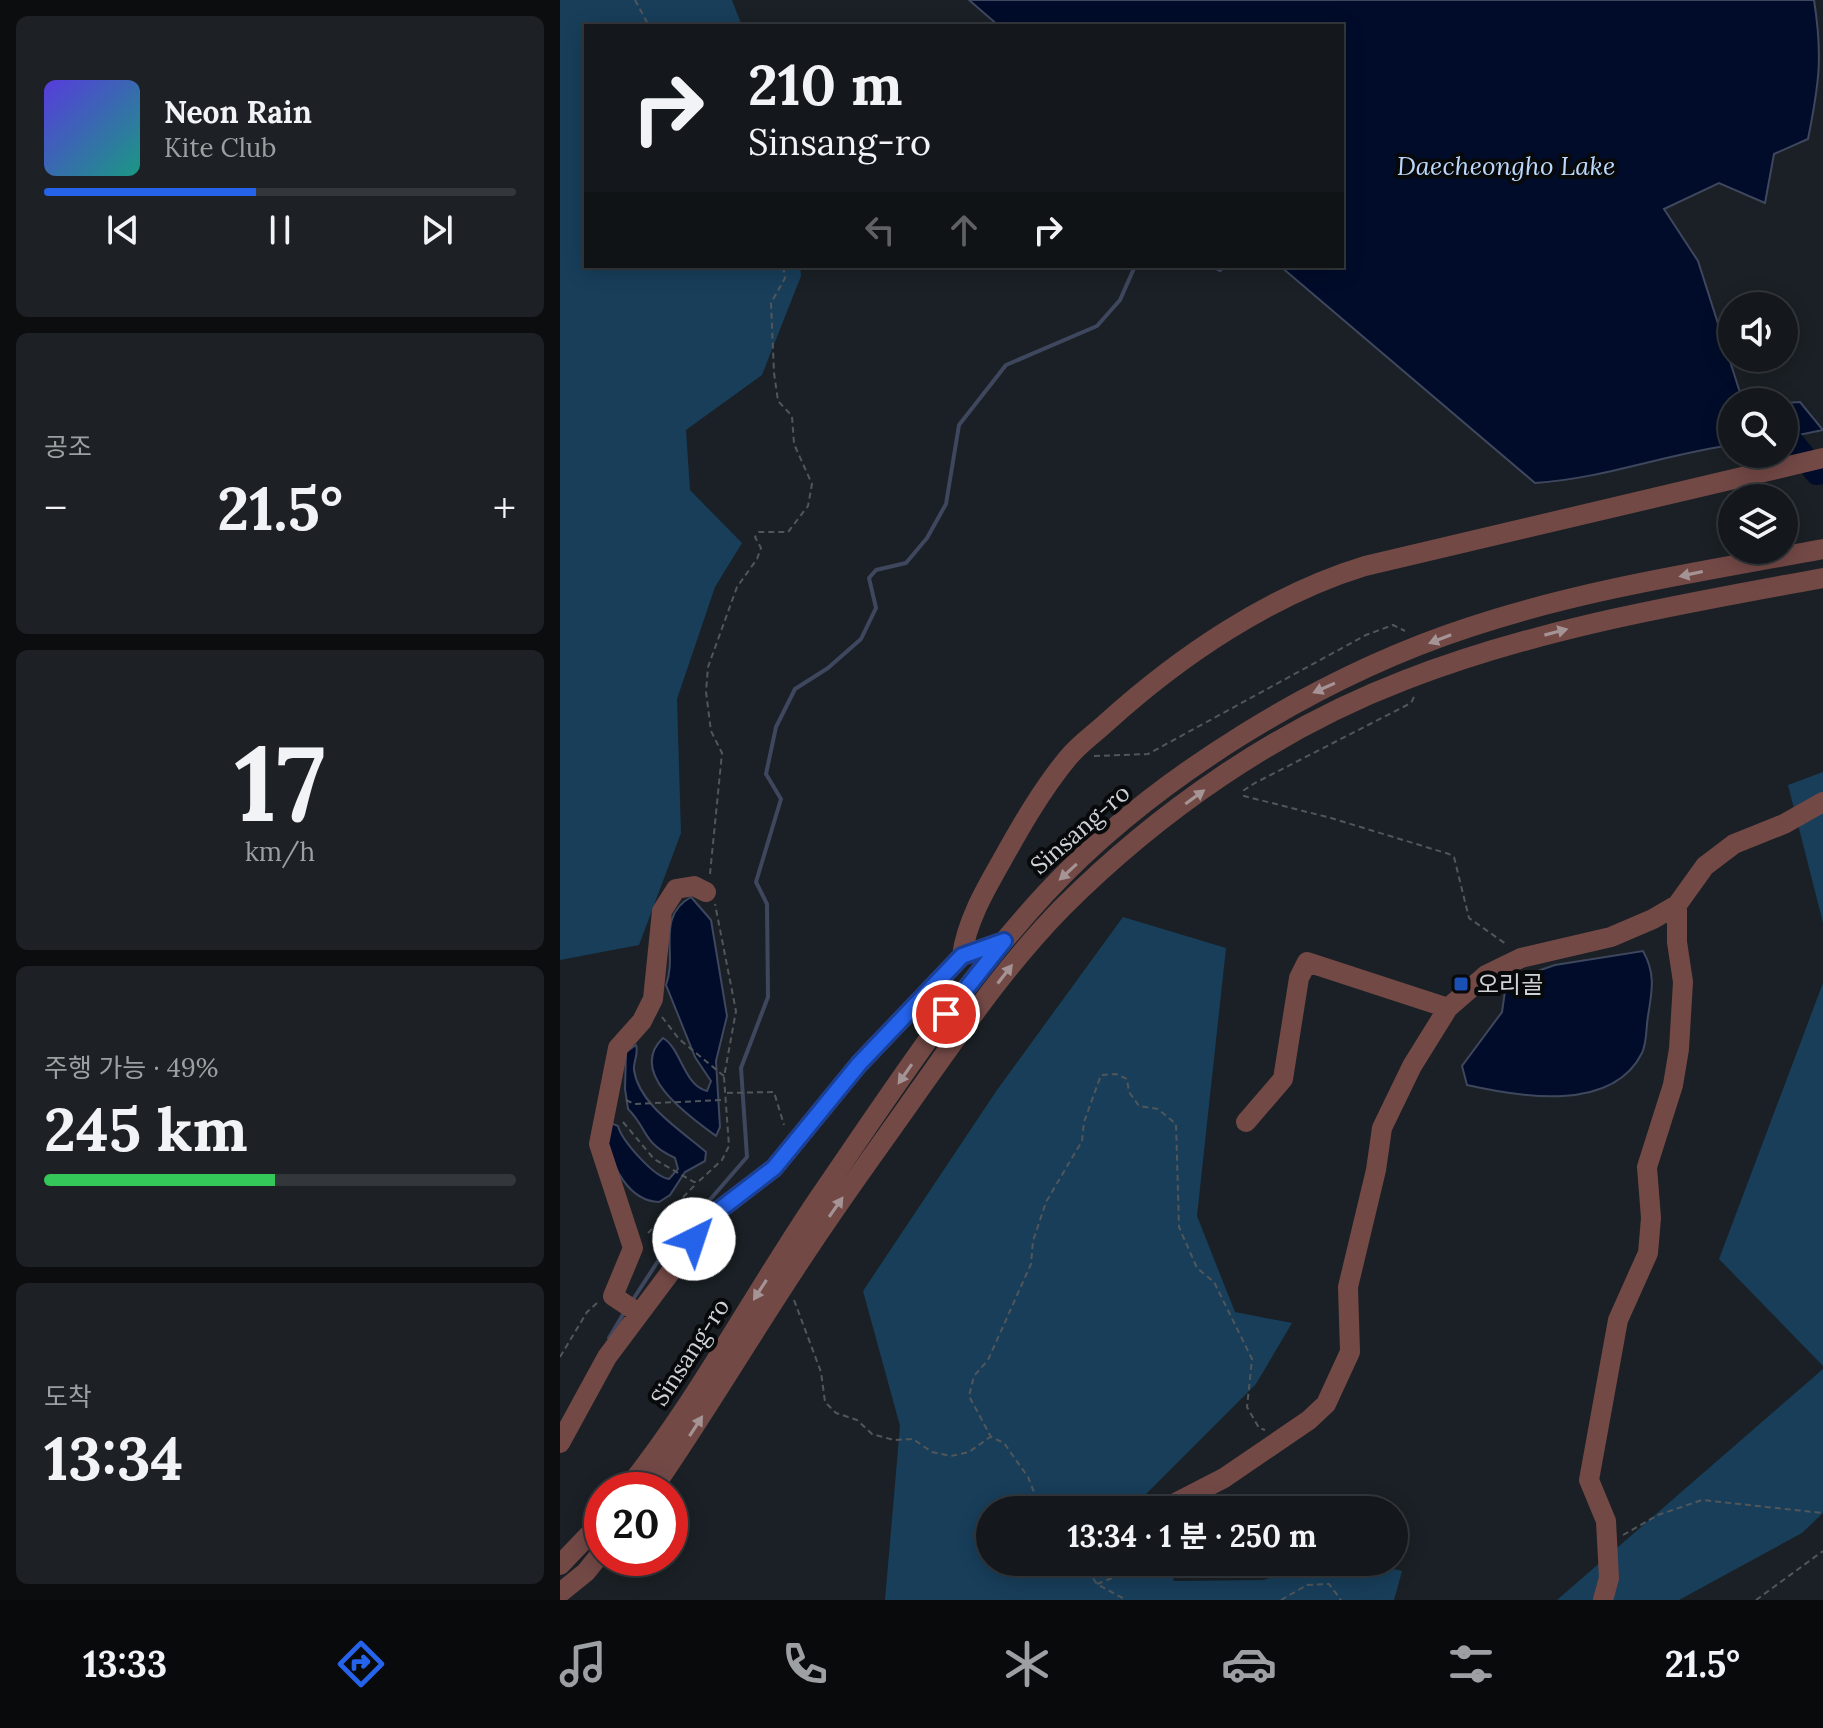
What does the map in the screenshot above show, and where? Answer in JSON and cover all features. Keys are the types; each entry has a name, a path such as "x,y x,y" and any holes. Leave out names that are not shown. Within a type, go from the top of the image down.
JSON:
{"street":[{"path":"962,956 964,937 995,872 1025,819 1068,757 1134,698 1220,635 1315,585 1356,569 1823,458"},
{"name":"Sinsang-ro","path":"639,1472 675,1422 822,1194 946,1014 1048,891 1097,844 1232,740 1303,698 1395,656 1470,627 1576,598 1823,549"},
{"name":"Sinsang-ro","path":"664,1472 785,1286 961,1031 1060,910 1167,817 1242,763 1314,722 1409,687 1476,654 1580,626 1823,578"},
{"path":"1189,1496 1224,1478 1326,1404 1350,1352 1348,1287 1376,1170 1382,1128 1412,1066 1448,1008 1486,975 1521,958 1611,937 1653,919 1677,905 1705,866 1734,844 1784,824 1823,802"},
{"path":"637,1312 613,1296 633,1248 617,1208 599,1144 615,1099 618,1048 642,1021 649,1006 662,911 676,889 694,886 706,892"},
{"path":"1603,1600 1609,1578 1606,1521 1589,1480 1618,1320 1648,1253 1651,1218 1647,1167 1673,1085 1682,1019 1677,905"},
{"path":"560,1443 607,1357 637,1312 714,1214 774,1168 859,1064 962,956 1004,941"},
{"path":"1246,1122 1283,1079 1299,978 1307,962 1448,1008"},
{"path":"560,1565 584,1540"},
{"path":"560,1593 584,1574"}],"path":[{"path":"635,0 648,24"},
{"path":"633,1248 696,1182 722,1160 729,1146 724,1077 736,1011 721,921 706,892 722,753 710,723 706,692 708,667 737,587 761,548 755,537 759,532 788,532 808,506 812,484 794,444 792,416 778,401 774,373 771,303 785,278 783,268"},
{"path":"1085,756 1148,754 1366,635 1393,625 1409,634"},
{"path":"1409,687 1411,703 1255,783 1244,790 1244,796 1331,818 1449,854 1454,857 1469,918 1511,947"},
{"path":"649,1006 679,1039 724,1077"},
{"path":"1035,1496 1028,1477 1004,1443 991,1437 969,1396 974,1376 988,1360 1012,1300 1031,1264 1033,1241 1046,1202 1082,1141 1094,1089 1101,1075 1116,1074 1127,1079 1129,1092 1139,1106 1158,1109 1176,1124 1179,1227 1197,1268 1214,1282 1252,1359 1247,1407 1259,1428 1285,1436"},
{"path":"726,1093 774,1092 786,1131"},
{"path":"615,1099 634,1104 724,1100"},
{"path":"615,1099 630,1133 654,1159 696,1182"},
{"path":"785,1286 794,1300 821,1372 825,1402 836,1413 857,1420 872,1434 894,1440 913,1439 932,1452 951,1456 969,1452 991,1437"},
{"path":"560,1357 593,1304 613,1296"},
{"path":"1608,1544 1658,1515 1702,1500 1823,1513"},
{"path":"1756,1600 1823,1551"},
{"path":"1092,1576 1097,1584 1126,1600"},
{"path":"1097,1584 1117,1576"},
{"path":"1281,1600 1307,1585 1329,1584 1341,1600"}],"shaded area":[{"path":"560,0 732,0 741,24 584,24 584,268 800,268 801,276 762,375 686,430 690,490 742,543 715,587 677,699 681,833 639,945 560,960"},
{"path":"1823,772 1823,923 1788,785"},
{"path":"1123,917 1226,948 1197,1216 1235,1312 1292,1323 1256,1384 1147,1496 976,1496 976,1576 1172,1576 1174,1581 1263,1580 1276,1576 1401,1576 1394,1600 885,1600 900,1426 863,1291 997,1090"},
{"path":"1823,983 1823,1366 1719,1259"},
{"path":"1823,1369 1823,1513 1802,1533 1679,1600 1557,1600"}],"water":[{"name":"Daecheongho Lake","path":"969,0 1814,0 1818,70 1808,139 1774,154 1765,203 1719,183 1664,209 1698,261 1718,324 1718,372 1733,372 1739,388 1718,388 1718,448 1584,477 1535,483 1282,268 1344,268 1344,24 997,24"},
{"path":"1800,402 1823,430 1798,435"},
{"path":"691,897 711,920 727,1016 716,1061 720,1127 716,1136 666,1093 652,1065 654,1051 663,1038 699,1088 707,1091 711,1081 695,1057 666,985 670,925 680,905"},
{"path":"1643,951 1652,983 1646,1040 1642,1053 1628,1072 1609,1085 1587,1093 1563,1096 1512,1094 1467,1085 1462,1066 1502,1012 1505,991 1520,977 1555,965"},
{"path":"636,1045 634,1070 644,1095 663,1116 706,1152 705,1161 685,1172 670,1195 659,1202 638,1195 623,1180 604,1139 611,1123 618,1126 632,1149 655,1172 669,1179 678,1169 675,1158 656,1147 628,1109 626,1052"}],"waterway":[{"path":"632,1301 662,1255 747,1157 741,1068 768,997 767,904 756,882 781,799 766,774 776,727 795,689 828,668 861,639 876,608 869,578 876,570 906,563 927,538 946,504 959,425 1006,365 1097,326 1120,300 1134,268"},
{"path":"1216,268 1222,268"},
{"path":"1798,449 1817,473 1823,472"},
{"path":"609,1338 625,1311"}],"place":[{"name":"오리골","path":"1461,984"}],"route":[{"path":"694,1239 714,1214 774,1168 859,1064 962,956 1004,941 946,1014"}]}
